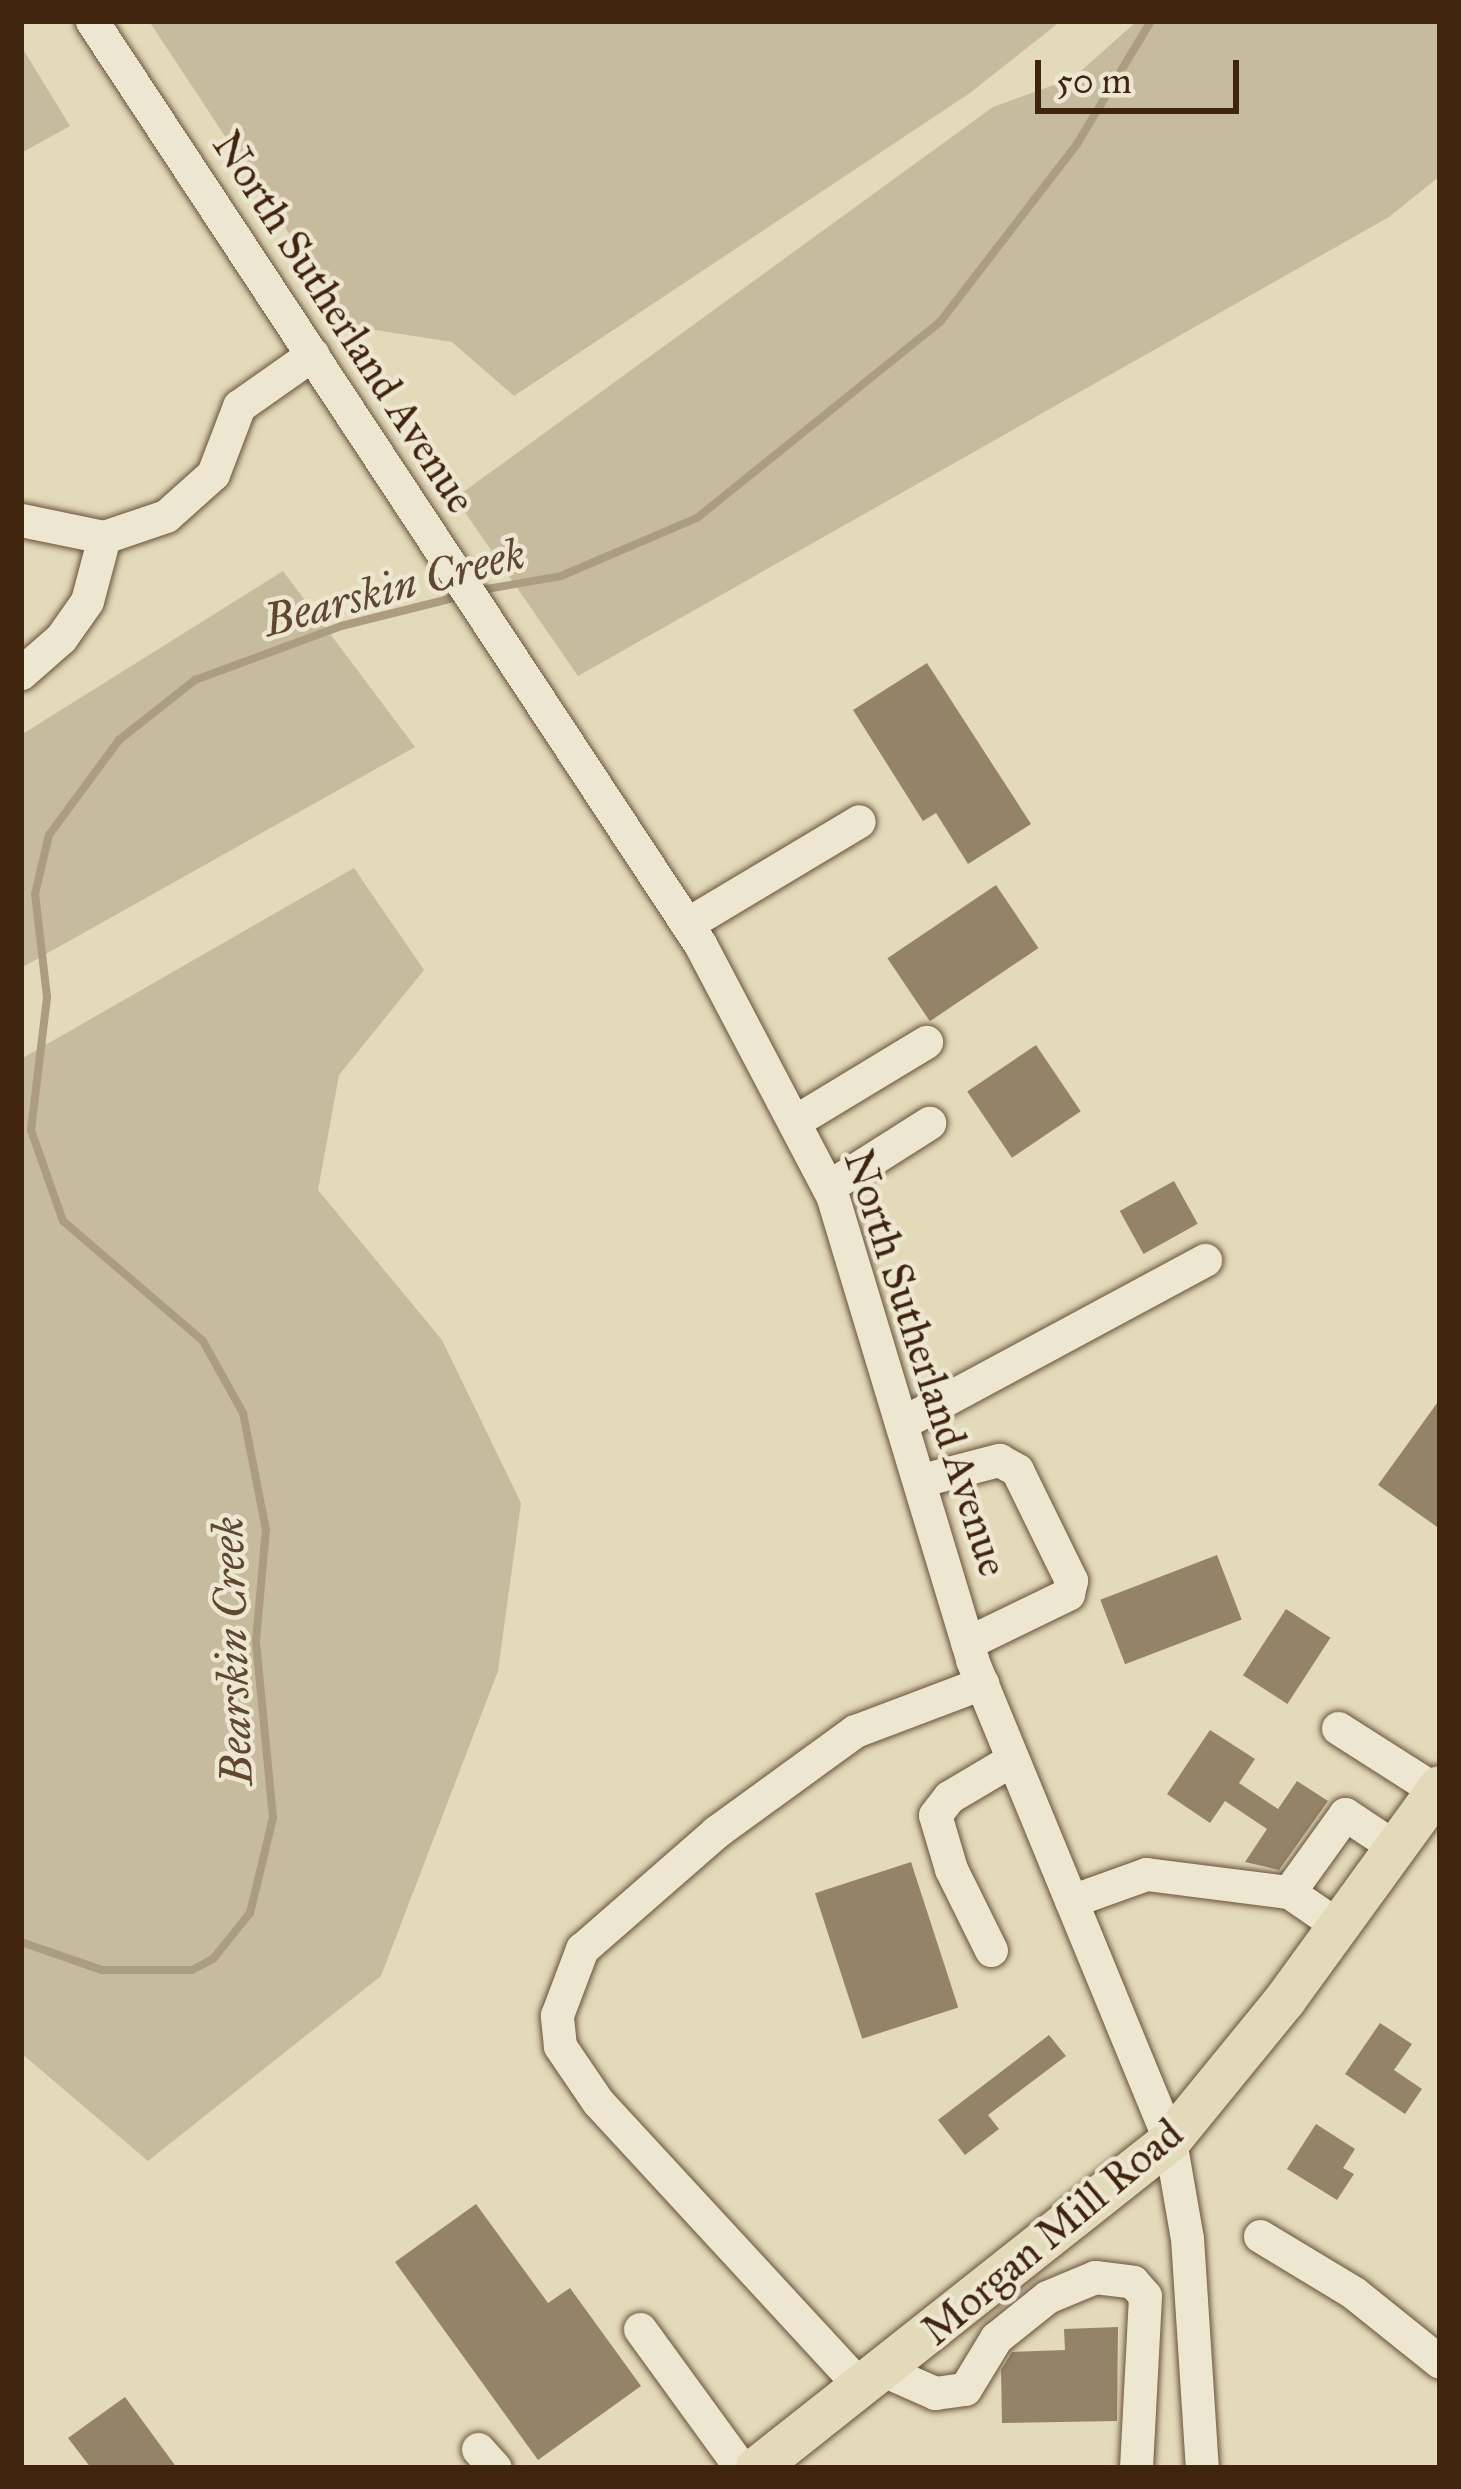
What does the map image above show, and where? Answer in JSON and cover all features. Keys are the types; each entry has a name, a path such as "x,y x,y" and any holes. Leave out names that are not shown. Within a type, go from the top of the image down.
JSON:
{"main road":[{"name":"Morgan Mill Road","path":"757,2467 1058,2234 1170,2140 1340,1927 1438,1789"}],"street":[{"name":"North Sutherland Avenue","path":"92,21 687,924 797,1120 828,1187 922,1480 967,1643 1170,2140 1187,2238 1202,2468"},
{"path":"21,520 104,537 166,516 212,474 239,406 313,355"},
{"path":"21,673 87,601 104,537"},
{"path":"687,924 859,821"},
{"path":"797,1120 926,1042"},
{"path":"828,1187 929,1123"},
{"path":"904,1422 1205,1260"},
{"path":"922,1480 999,1460 1017,1470 1071,1580 1068,1594 967,1643"},
{"path":"982,1683 855,1731 716,1832 582,1949 557,2015 560,2047 598,2102 873,2380 935,2393 965,2389 985,2368 996,2338 1047,2297 1095,2277 1133,2282 1145,2296 1136,2468"},
{"path":"1338,1728 1438,1789"},
{"path":"992,1951 951,1869 935,1815 949,1797 1013,1759"},
{"path":"1288,1892 1346,1814 1396,1848"},
{"path":"1072,1901 1146,1874 1288,1892 1340,1927"},
{"path":"1058,2234 1095,2277"},
{"path":"1260,2236 1354,2293 1440,2362"},
{"path":"640,2329 757,2467"}],"shaded area":[{"path":"149,21 1061,21 970,93 514,396 452,342 350,326"},
{"path":"1137,21 1440,21 1440,176 1389,217 578,676 455,498 993,107 1073,78"},
{"path":"21,46 70,126 21,153"},
{"path":"283,571 415,747 21,968 21,735"},
{"path":"354,868 424,970 339,1075 318,1190 442,1340 521,1503 498,1671 381,1976 148,2161 21,2053 21,1059"}],"building":[{"path":"927,663 1031,824 968,864 936,813 923,821 853,710"},
{"path":"996,885 1038,948 930,1021 887,958"},
{"path":"1036,1045 1081,1111 1012,1158 967,1091"},
{"path":"1174,1181 1198,1224 1144,1254 1120,1211"},
{"path":"1440,1399 1440,1529 1378,1485"},
{"path":"1217,1555 1242,1619 1125,1664 1100,1600"},
{"path":"1286,1609 1330,1638 1287,1704 1243,1675"},
{"path":"1210,1730 1255,1759 1239,1783 1278,1809 1297,1781 1328,1801 1279,1870 1245,1862 1267,1829 1225,1801 1210,1823 1167,1794"},
{"path":"911,1862 958,2008 862,2039 815,1893"},
{"path":"1380,2023 1412,2044 1394,2070 1422,2089 1405,2114 1345,2074"},
{"path":"1049,2035 1066,2056 988,2115 999,2129 965,2155 938,2120"},
{"path":"1316,2124 1355,2149 1343,2168 1354,2174 1337,2200 1287,2169"},
{"path":"476,2204 548,2303 570,2288 641,2386 538,2460 395,2262"},
{"path":"1118,2327 1117,2421 1002,2423 1001,2370 1012,2352 1065,2350 1064,2329"},
{"path":"125,2397 177,2468 91,2468 68,2438"}],"waterway":[{"name":"Bearskin Creek","path":"481,590 561,576 697,518 940,322 1077,144 1151,21"},
{"name":"Bearskin Creek","path":"21,1942 102,1970 192,1970 213,1959 250,1913 273,1818 256,1641 266,1530 243,1413 203,1341 63,1221 31,1130 47,997 35,894 49,835 119,740 195,680 341,626 461,596"}]}
